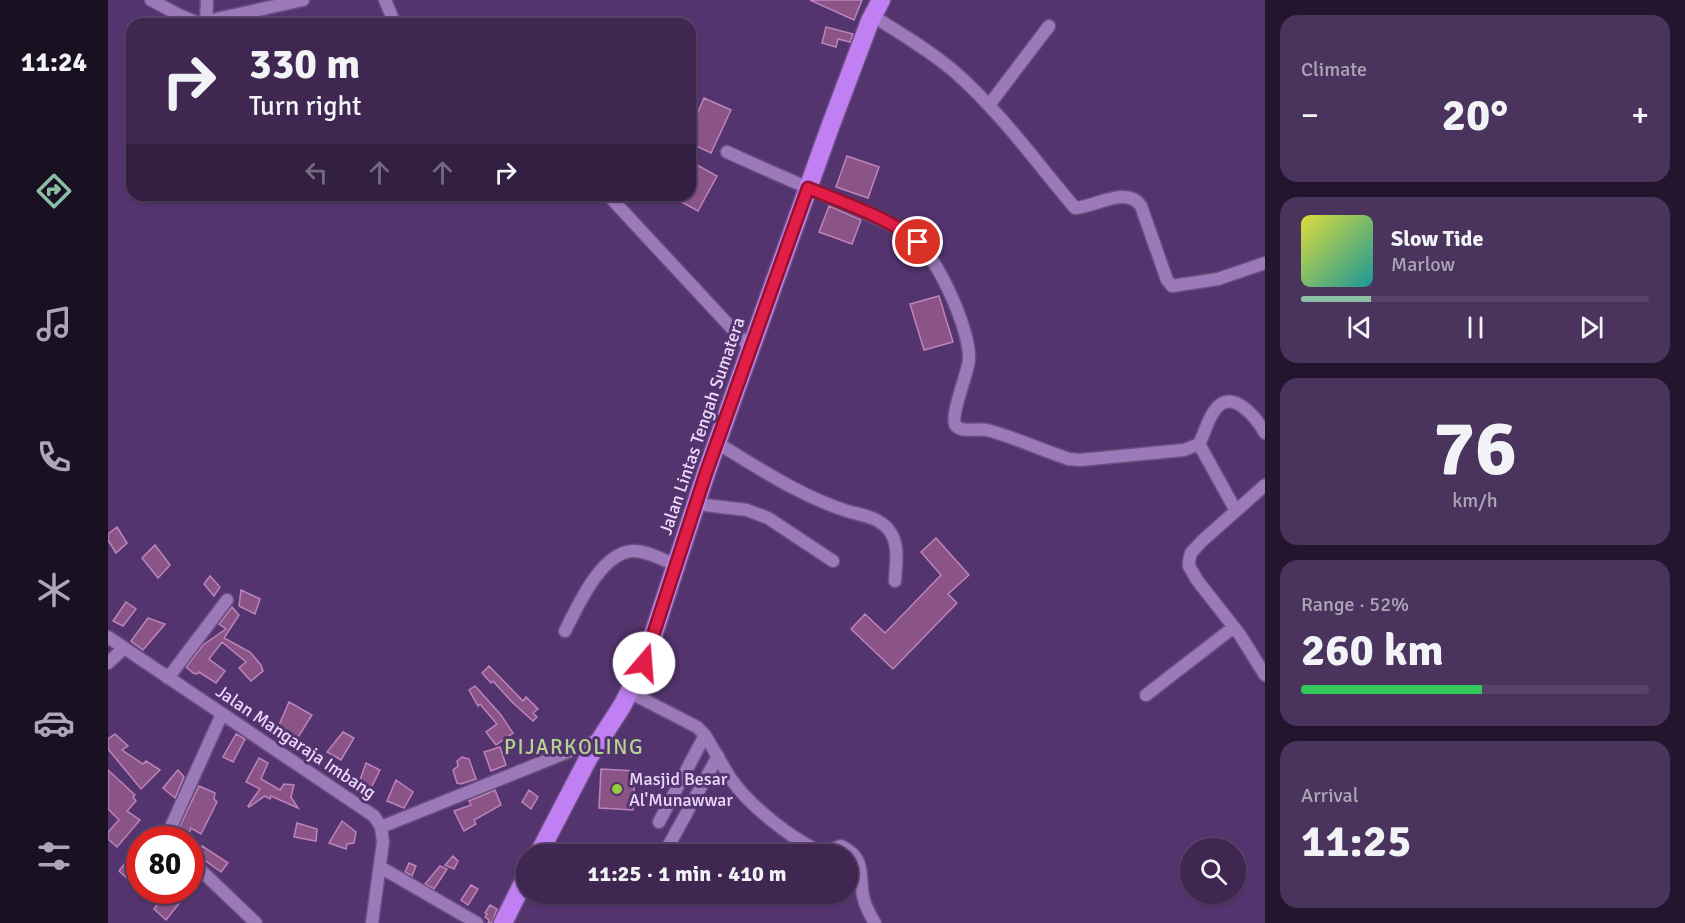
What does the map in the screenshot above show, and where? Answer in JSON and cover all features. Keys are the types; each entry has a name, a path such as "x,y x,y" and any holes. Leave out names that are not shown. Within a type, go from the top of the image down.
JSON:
{"highway":[{"name":"Jalan Lintas Tengah Sumatera","path":"544,844 589,757 644,663 717,443 808,188 877,8"},
{"path":"503,923 516,897"}],"street":[{"path":"151,0 186,18"},
{"path":"206,18 207,0"},
{"path":"240,18 303,0"},
{"path":"385,0 392,18"},
{"path":"167,8 168,18"},
{"path":"877,8 954,72 989,105 1021,140 1075,208 1126,197 1137,201 1141,206 1167,280 1172,286 1218,279 1265,264"},
{"path":"989,105 1049,26"},
{"path":"726,152 910,235 927,251 956,306 968,345 969,360 954,414 954,423 957,427 964,430 986,430 1069,459 1080,460 1184,450 1198,444 1215,408 1225,402 1240,404 1247,409 1265,434"},
{"path":"614,201 751,349"},
{"path":"717,443 794,490 831,506 881,522 894,537 897,550 895,581"},
{"path":"1198,444 1236,511"},
{"path":"1265,485 1202,541 1191,553 1189,561 1189,566 1197,580 1233,627 1265,675"},
{"path":"696,504 747,510 768,518 833,561"},
{"path":"565,631 588,587 607,564 619,555 630,551 640,551 676,565"},
{"path":"168,678 227,600"},
{"path":"1146,695 1233,627"},
{"name":"Jalan Mangaraja Imbang","path":"108,637 374,816 381,827"},
{"path":"108,663 124,648"},
{"path":"629,692 697,728 705,735 732,780 746,797 773,821 807,846 824,852 841,846 856,857 862,877 863,896 875,923"},
{"path":"171,826 222,714"},
{"path":"658,822 705,735"},
{"path":"372,923 383,842 381,827 601,739"},
{"path":"670,843 718,756"},
{"path":"380,867 477,923"},
{"path":"204,873 256,923"}],"building":[{"path":"810,0 862,0 854,20"},
{"path":"826,27 853,34 850,42 838,39 836,47 822,43"},
{"path":"704,98 731,110 711,153 696,146 696,116"},
{"path":"847,156 879,167 868,198 836,187"},
{"path":"696,164 717,176 698,211 680,201 696,201"},
{"path":"829,206 861,220 852,244 819,232"},
{"path":"939,296 953,342 924,350 910,304"},
{"path":"117,527 127,543 116,553 108,540 108,534"},
{"path":"936,538 969,575 948,594 957,603 893,669 851,629 865,614 885,633 941,575 921,552"},
{"path":"155,545 170,565 158,578 142,558"},
{"path":"210,576 220,587 214,596 204,584"},
{"path":"241,590 260,599 255,614 239,606"},
{"path":"126,602 136,609 123,626 113,621"},
{"path":"232,607 239,615 224,638 250,652 263,671 251,681 239,668 246,662 222,642 209,659 225,671 216,683 199,672 193,673 186,667 203,645 226,629 219,624"},
{"path":"148,618 165,624 143,650 131,641"},
{"path":"489,666 523,701 526,697 538,709 533,713 537,717 533,721 482,673"},
{"path":"475,686 501,715 513,733 496,745 486,732 497,724 480,704 478,706 469,690"},
{"path":"289,702 312,715 297,739 279,725"},
{"path":"343,732 354,738 341,760 327,752"},
{"path":"115,734 128,746 122,750 143,764 146,761 160,770 141,789 108,749 108,739"},
{"path":"236,734 245,739 233,762 223,757"},
{"path":"500,747 506,765 491,771 484,752"},
{"path":"462,757 469,759 476,779 461,784 457,783 453,770 458,766 457,761"},
{"path":"259,758 268,763 261,779 280,790 284,784 294,785 291,797 298,808 271,796 270,799 265,796 248,806 260,789 246,782"},
{"path":"366,763 380,770 371,788 360,780"},
{"name":"Masjid Besar Al'Munawwar","path":"601,769 635,771 633,810 599,808"},
{"path":"108,770 135,795 133,797 136,801 127,811 140,820 135,826 126,826 126,836 117,847 108,839 108,832 119,820 108,809"},
{"path":"178,770 184,777 175,798 163,788"},
{"path":"396,780 413,792 404,808 387,801"},
{"path":"199,786 215,793 214,799 217,802 204,828 204,826 180,826"},
{"path":"495,790 501,805 474,820 476,824 464,831 454,811 471,805 469,801"},
{"path":"529,790 538,797 531,809 522,802"},
{"path":"342,821 356,832 354,843 347,844 346,849 329,843"},
{"path":"297,823 317,829 316,841 294,837"},
{"path":"204,847 228,863 221,872 204,860"},
{"path":"453,856 458,861 454,869 445,865"},
{"path":"126,862 126,877 119,871"},
{"path":"409,863 416,866 412,876 405,872"},
{"path":"440,866 447,869 434,889 425,884"},
{"path":"471,885 478,889 468,905 461,900"},
{"path":"158,904 179,904 166,920 154,909"},
{"path":"490,905 497,909 492,923 488,923 489,920 485,917 487,914 485,913"}],"place":[{"name":"Masjid Besar Al'Munawwar","path":"617,789"}],"district":[{"name":"PIJARKOLING","path":"574,747"}],"route":[{"path":"644,663 706,473 808,188 880,219 910,235 918,242"}]}
